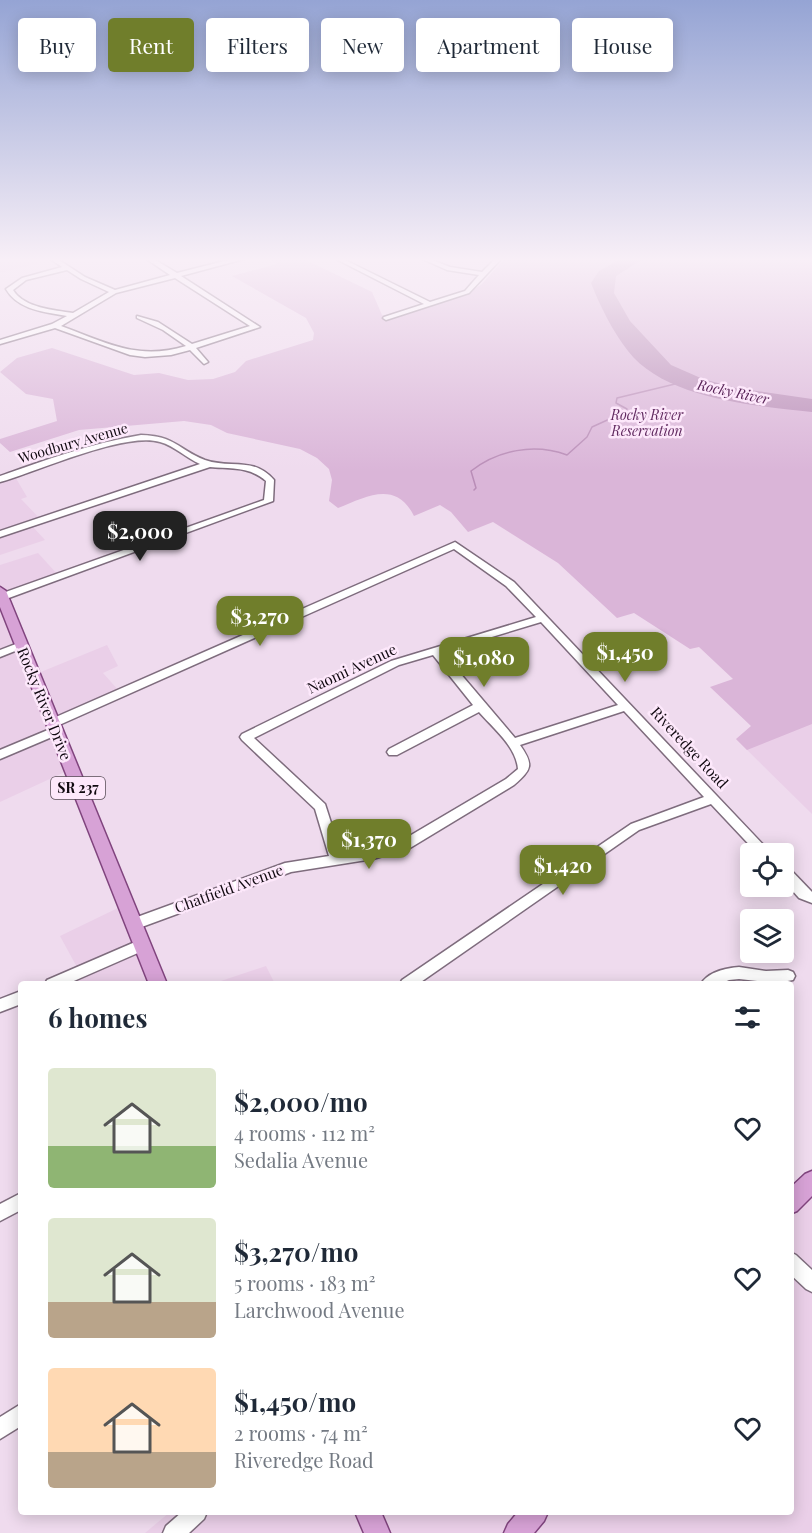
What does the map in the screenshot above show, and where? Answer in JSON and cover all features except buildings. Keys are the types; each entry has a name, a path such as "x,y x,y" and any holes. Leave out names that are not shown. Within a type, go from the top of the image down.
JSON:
{"main road":[{"name":"Rocky River Drive","path":"1,598 157,981"},
{"path":"794,1199 811,1179"},
{"path":"369,1515 377,1533"},
{"path":"518,1533 533,1515"}],"street":[{"path":"0,342 43,330"},
{"path":"65,330 130,353 160,355 248,330"},
{"path":"165,330 192,347 201,355 204,362"},
{"name":"Woodbury Avenue","path":"0,479 123,440 154,438 173,444 194,458 209,464"},
{"path":"0,534 209,464 243,464 264,473 270,480 268,501 1,598"},
{"name":"Riveredge Road","path":"54,727 455,545 510,584 756,843"},
{"name":"Naomi Avenue","path":"336,859 321,807 246,736 395,663 544,618"},
{"path":"0,654 21,645"},
{"path":"435,651 513,743 627,706"},
{"path":"393,752 480,706"},
{"path":"0,755 54,727"},
{"name":"Chatfield Avenue","path":"134,924 290,867 373,854 405,845 510,782 524,770 523,758 513,743"},
{"path":"411,981 636,827 713,798"},
{"path":"794,883 804,894 812,898"},
{"path":"59,981 142,945"},
{"path":"712,981 719,976 733,972 772,980 788,976"},
{"path":"0,1006 18,998"},
{"path":"0,1213 18,1203"},
{"path":"794,1266 812,1282"},
{"path":"0,1429 18,1416"},
{"path":"173,1533 194,1515"}],"shaded area":[{"path":"14,475 27,497 21,499 42,521 31,525 45,540 0,555 0,480"},
{"path":"38,553 58,575 0,596 0,565"},
{"path":"0,599 31,676 107,645 118,666 103,673 119,691 49,722 67,771 0,802"},
{"path":"812,705 812,814 736,739"},
{"path":"122,906 153,981 52,981 78,969 60,936"},
{"path":"266,966 274,981 221,981"},
{"path":"812,1185 812,1279 794,1261 794,1205"},
{"path":"794,1265 812,1283 812,1533 517,1533 532,1515 794,1515"},
{"path":"166,1515 527,1515 512,1533 145,1533"}],"green space":[{"name":"Rocky River Reservation","path":"312,330 812,330 812,724 747,750 736,739 751,726 710,687 733,679 699,647 690,649 634,613 617,618 558,563 493,522 468,532 451,512 440,505 414,516 407,505 390,494 370,496 338,508 329,501 332,480 329,469 317,458 300,449 227,433 211,425 184,421 79,430 10,452 0,443 0,439 57,421 53,399 26,394 0,372 17,358 52,348 134,375 159,373 188,380 213,379 235,372 246,361 313,340"}],"water":[{"name":"Rocky River","path":"614,330 638,330 671,365 703,379 736,388 812,399 812,412 739,403 688,390 664,380 644,367"}],"waterway":[{"path":"474,490 476,488 471,471 493,458 529,449 555,451 567,455 587,437 592,427 625,412 627,409 616,403 617,398 675,384"}]}
